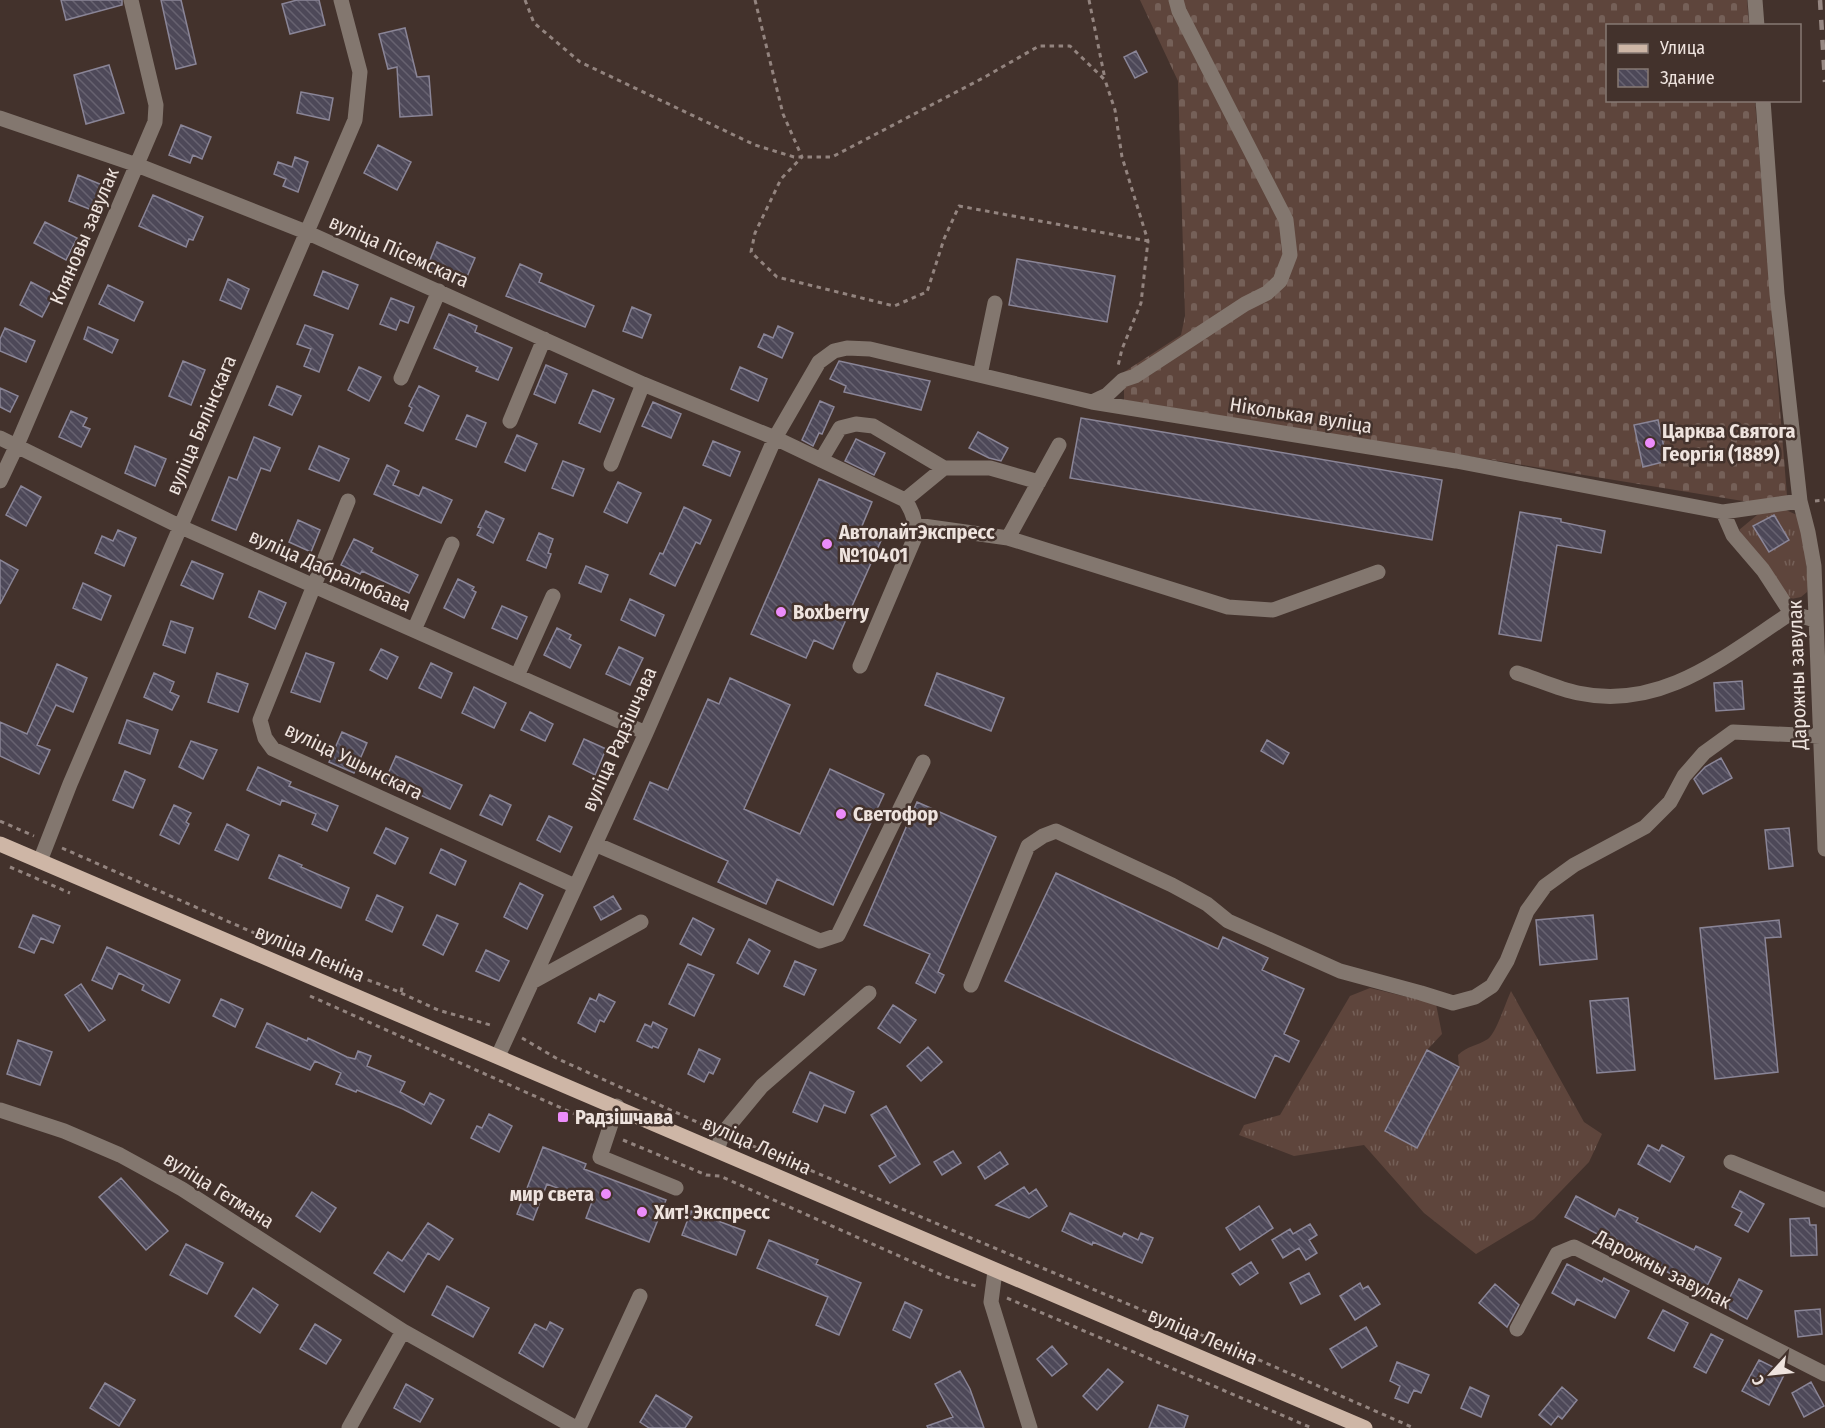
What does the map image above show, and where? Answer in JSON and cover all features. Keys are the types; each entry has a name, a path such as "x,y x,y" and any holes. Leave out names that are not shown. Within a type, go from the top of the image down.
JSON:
{"main road":[{"name":"вуліца Леніна","path":"0,844 617,1106 994,1271 1365,1428"}],"street":[{"name":"Кляновы завулак","path":"0,481 155,122 156,105 131,0"},
{"name":"вуліца Бялінскага","path":"40,861 75,773 355,120 360,72 341,0"},
{"path":"1092,402 1107,395 1123,380 1135,376 1245,304 1267,293 1280,281 1290,255 1286,220 1179,11 1176,0"},
{"path":"1755,0 1757,24"},
{"name":"Дарожны завулак","path":"1763,102 1777,294 1800,501 1814,566 1825,849"},
{"name":"вуліца Пісемскага","path":"0,118 137,165 306,232 643,384 775,438 905,500"},
{"path":"401,378 439,291"},
{"path":"980,375 995,303"},
{"path":"510,421 543,339"},
{"name":"Ніколькая вуліца","path":"775,438 819,363 834,351 848,348 870,349 1092,402 1456,461 1723,512 1800,501"},
{"path":"611,464 643,384"},
{"path":"821,460 840,428 856,424 873,426 944,468 990,468 1039,482"},
{"name":"вуліца Дабралюбава","path":"0,438 181,527 646,734"},
{"name":"вуліца Радзішчава","path":"498,1056 646,734 775,438"},
{"path":"1008,538 1059,445"},
{"path":"860,666 915,537 916,525 912,511 905,500 944,468"},
{"name":"вуліца Ушынскага","path":"348,501 260,720 265,738 273,749 575,886"},
{"path":"1723,512 1733,535 1762,570 1791,613 1815,620"},
{"path":"916,525 1008,538 1228,607 1274,610 1377,572"},
{"path":"414,630 452,544"},
{"path":"517,676 554,596"},
{"path":"1517,673 1578,693 1624,697 1659,690 1709,667 1791,613"},
{"path":"971,985 1028,846 1042,836 1056,831 1172,885 1207,904 1228,921 1340,971 1453,1003 1475,997 1492,986 1507,962 1527,910 1545,886 1574,865 1644,827 1670,802 1684,776 1704,753 1733,732 1820,736"},
{"path":"595,844 820,941 838,935 923,762"},
{"path":"532,982 641,922"},
{"path":"717,1150 723,1133 762,1086 869,993"},
{"path":"617,1106 600,1157 676,1188"},
{"name":"вуліца Гетмана","path":"0,1110 64,1131 120,1155 182,1190 403,1331 578,1428"},
{"path":"1731,1162 1825,1200"},
{"name":"Дарожны завулак","path":"1517,1329 1557,1254 1574,1247 1825,1374"},
{"path":"994,1271 991,1302 1030,1428"},
{"path":"578,1428 640,1296"},
{"path":"349,1428 403,1331"}],"path":[{"path":"525,0 534,23 580,62 755,145 794,157 832,157 973,84 1039,46 1070,46 1105,80"},
{"path":"754,0 783,114 802,157"},
{"path":"1089,0 1105,80 1115,110 1122,157 1148,241 1141,303 1122,349 1111,391"},
{"path":"802,157 781,179 754,233 751,252 777,277 894,306 927,292 944,239 959,206 1148,241"},
{"path":"0,821 329,966 390,988 438,1010 509,1031 556,1058 723,1133 1218,1342 1414,1428"},
{"path":"7,866 77,896"},
{"path":"305,993 597,1124 608,1134 706,1176 720,1176 944,1276 1029,1306 1312,1428"}],"green space":[{"path":"1140,0 1747,0 1749,24 1606,24 1606,102 1755,102 1787,496 1755,503 1124,400 1124,372 1181,335 1185,316 1178,81"},
{"path":"1766,510 1786,510 1799,516 1803,531 1808,585 1807,592 1801,597 1791,599 1781,592 1739,530"},
{"path":"1370,988 1436,1004 1442,1034 1427,1050 1385,1131 1417,1147 1459,1067 1458,1055 1491,1036 1511,991 1584,1122 1602,1134 1589,1162 1534,1219 1476,1254 1424,1213 1364,1145 1294,1156 1239,1135 1244,1125 1280,1115 1350,996"}],"building":[{"path":"61,0 122,0 122,5 66,20"},
{"path":"161,0 181,0 196,64 176,69"},
{"path":"297,0 319,0 325,25 290,34 282,4"},
{"path":"405,28 417,77 429,76 432,115 400,117 397,67 388,69 379,34"},
{"path":"1136,51 1147,72 1135,78 1124,57"},
{"path":"109,65 124,113 86,124 74,75"},
{"path":"301,92 333,98 329,120 297,113"},
{"path":"181,125 211,137 202,159 193,155 190,163 169,155"},
{"path":"378,145 411,162 397,190 364,173"},
{"path":"295,157 308,162 298,192 283,186 286,179 274,174 278,162 292,167"},
{"path":"78,175 102,185 92,210 69,201"},
{"path":"153,195 203,217 193,240 189,239 186,247 139,226"},
{"path":"45,222 77,238 66,260 34,243"},
{"path":"437,242 475,258 463,286 426,270"},
{"path":"1017,259 1115,276 1107,322 1009,305"},
{"path":"520,264 542,274 539,282 594,306 585,327 506,296"},
{"path":"323,271 358,285 348,309 314,295"},
{"path":"228,279 249,289 241,309 220,300"},
{"path":"31,282 54,294 42,317 20,305"},
{"path":"108,285 143,302 134,321 99,304"},
{"path":"391,298 414,307 408,323 400,320 396,330 380,324"},
{"path":"632,307 651,315 642,338 623,331"},
{"path":"449,314 477,326 475,332 512,348 498,380 476,371 478,367 434,348"},
{"path":"305,325 333,335 319,372 304,366 311,349 297,344"},
{"path":"778,326 793,333 782,358 758,347 764,334 773,338"},
{"path":"88,327 118,340 112,353 84,339"},
{"path":"5,328 35,341 26,362 0,351 0,339"},
{"path":"183,361 205,370 191,405 169,396"},
{"path":"839,361 930,381 921,410 844,392 846,386 830,379"},
{"path":"546,365 567,374 555,403 534,394"},
{"path":"359,367 381,377 369,401 348,390"},
{"path":"740,367 767,379 758,401 731,389"},
{"path":"277,386 301,396 292,415 269,405"},
{"path":"419,386 439,396 423,431 405,423 412,408 409,406"},
{"path":"0,388 18,396 10,412 0,407"},
{"path":"593,390 614,399 600,432 579,423"},
{"path":"820,401 834,407 822,434 819,433 813,446 802,440"},
{"path":"653,402 681,414 671,438 642,426"},
{"path":"71,411 87,418 83,426 90,429 81,447 59,437"},
{"path":"467,415 486,423 476,447 456,439"},
{"path":"1081,418 1442,480 1432,540 1070,478"},
{"name":"Царква Святога Георгія (1889)","path":"1658,420 1667,461 1643,467 1634,425"},
{"path":"978,432 1008,448 1001,461 969,448"},
{"path":"517,435 537,444 525,471 505,462"},
{"path":"254,437 280,448 270,471 261,468 236,530 212,520 229,477 237,480"},
{"path":"856,439 885,453 874,475 845,461"},
{"path":"713,441 740,452 730,476 703,465"},
{"path":"135,446 166,459 155,486 125,473"},
{"path":"319,446 349,459 339,481 309,469"},
{"path":"563,461 584,469 573,496 552,488"},
{"path":"387,465 399,471 393,485 419,496 423,487 452,500 441,523 374,494"},
{"path":"819,479 872,502 862,526 883,536 833,649 814,640 806,658 751,634"},
{"path":"618,482 641,493 627,523 604,512"},
{"path":"21,486 41,497 26,526 6,515"},
{"path":"684,507 711,520 700,544 696,542 675,586 650,574 660,553 663,554"},
{"path":"486,511 504,519 493,543 477,535 481,528 478,527"},
{"path":"1520,512 1561,519 1561,522 1605,531 1601,553 1557,545 1541,641 1499,634"},
{"path":"1774,515 1789,540 1769,552 1753,526"},
{"path":"298,520 320,530 311,552 289,542"},
{"path":"118,530 136,538 124,566 95,553 102,536 113,541"},
{"path":"539,533 553,539 546,568 527,560"},
{"path":"354,539 373,548 371,552 418,575 409,593 362,571 360,574 341,565"},
{"path":"0,560 18,570 0,604"},
{"path":"192,561 223,574 213,599 181,585"},
{"path":"586,566 608,575 601,592 579,583"},
{"path":"458,579 474,587 472,590 476,592 464,618 444,608"},
{"path":"83,583 111,596 101,620 73,608"},
{"path":"259,591 286,603 275,629 249,617"},
{"path":"630,599 664,615 655,636 621,620"},
{"path":"502,606 527,617 517,639 492,628"},
{"path":"171,621 193,628 185,653 163,645"},
{"path":"557,628 571,635 569,639 581,645 570,668 544,655"},
{"path":"619,647 643,658 630,685 606,674"},
{"path":"381,649 398,657 387,679 370,670"},
{"path":"306,653 334,663 320,702 291,692"},
{"path":"431,663 452,673 441,698 419,688"},
{"path":"57,664 87,678 73,712 56,705 37,745 50,750 39,774 0,756 0,722 27,734"},
{"path":"154,673 174,682 170,692 179,696 172,710 144,697"},
{"path":"217,673 248,684 238,712 208,702"},
{"path":"937,673 1004,698 991,731 925,705"},
{"path":"730,678 790,705 744,809 800,834 830,769 884,794 833,905 777,879 766,904 718,882 728,861 634,819 650,782 668,790 708,699 719,704"},
{"path":"1742,681 1744,709 1716,711 1714,683"},
{"path":"474,687 506,703 494,728 462,713"},
{"path":"530,712 553,724 545,741 521,730"},
{"path":"127,720 158,730 150,754 119,743"},
{"path":"342,732 367,743 354,773 329,762"},
{"path":"584,739 606,749 595,775 573,764"},
{"path":"1267,740 1289,753 1283,764 1261,751"},
{"path":"191,741 217,750 203,779 179,767"},
{"path":"396,756 462,785 450,809 412,791 410,795 384,783"},
{"path":"1721,758 1732,778 1703,794 1694,779 1705,767"},
{"path":"258,767 291,782 289,786 338,806 327,831 312,824 316,814 282,800 280,805 247,790"},
{"path":"125,771 145,780 133,808 113,800"},
{"path":"490,795 511,805 502,825 480,815"},
{"path":"917,802 996,837 938,972 944,975 935,993 916,983 930,954 864,925"},
{"path":"174,805 191,813 186,822 189,824 179,844 160,835"},
{"path":"549,816 572,827 560,852 537,840"},
{"path":"227,824 249,835 238,860 215,850"},
{"path":"386,828 408,838 395,864 374,853"},
{"path":"1789,828 1793,866 1769,869 1765,830"},
{"path":"441,849 466,861 455,885 430,873"},
{"path":"279,855 349,888 341,908 269,878"},
{"path":"1056,873 1218,949 1223,937 1268,958 1262,970 1304,989 1284,1034 1299,1041 1289,1062 1275,1055 1255,1098 1005,981"},
{"path":"520,883 543,895 527,929 504,917"},
{"path":"377,895 403,907 392,932 366,920"},
{"path":"613,896 621,909 601,920 594,907"},
{"path":"33,915 60,926 53,943 41,938 34,953 19,947"},
{"path":"437,915 458,924 443,955 423,945"},
{"path":"1593,915 1597,959 1540,965 1536,920"},
{"path":"693,918 714,929 701,955 680,944"},
{"path":"1779,920 1781,937 1765,938 1778,1072 1715,1079 1700,928"},
{"path":"749,939 770,951 758,974 737,963"},
{"path":"107,947 180,980 169,1003 142,990 144,985 119,973 112,989 92,980"},
{"path":"486,950 509,961 499,981 476,971"},
{"path":"795,961 816,970 804,995 784,986"},
{"path":"688,964 714,975 694,1016 669,1004"},
{"path":"81,984 105,1020 89,1031 65,995"},
{"path":"599,994 615,1002 604,1022 600,1020 595,1032 578,1023 590,998 596,1001"},
{"path":"1628,998 1635,1070 1597,1073 1590,1001"},
{"path":"221,999 243,1009 235,1027 213,1016"},
{"path":"893,1005 916,1020 900,1043 878,1028"},
{"path":"653,1022 667,1029 658,1048 653,1046 652,1048 637,1041 645,1024 651,1027"},
{"path":"267,1023 307,1041 308,1038 347,1057 355,1059 358,1051 371,1056 367,1066 405,1082 400,1092 424,1105 430,1093 444,1100 431,1124 403,1109 336,1084 341,1073 315,1061 310,1070 256,1047"},
{"path":"18,1040 52,1052 40,1085 7,1074"},
{"path":"928,1047 942,1062 921,1081 907,1066"},
{"path":"699,1049 720,1059 713,1074 709,1072 704,1082 688,1074"},
{"path":"1427,1050 1459,1067 1417,1148 1385,1131"},
{"path":"810,1072 854,1092 845,1113 824,1105 817,1122 793,1112"},
{"path":"886,1106 920,1164 890,1183 879,1166 896,1156 871,1115"},
{"path":"489,1114 512,1126 499,1152 471,1138 477,1126 482,1128"},
{"path":"1648,1145 1659,1151 1662,1145 1684,1157 1670,1182 1638,1164"},
{"path":"543,1147 586,1164 584,1169 666,1200 649,1242 586,1218 592,1202 547,1184 533,1220 517,1214"},
{"path":"953,1151 961,1163 942,1175 934,1162"},
{"path":"1000,1152 1008,1164 985,1179 978,1167"},
{"path":"121,1178 168,1231 146,1250 99,1197"},
{"path":"1024,1187 1029,1194 1036,1189 1047,1206 1029,1218 996,1205"},
{"path":"1740,1191 1764,1204 1748,1232 1735,1225 1742,1212 1732,1207"},
{"path":"312,1192 336,1208 320,1232 296,1216"},
{"path":"1576,1196 1615,1217 1619,1209 1638,1218 1636,1222 1694,1250 1696,1246 1721,1258 1704,1292 1660,1268 1602,1243 1605,1238 1565,1217"},
{"path":"1259,1206 1273,1228 1240,1250 1226,1228"},
{"path":"691,1211 745,1231 736,1255 682,1235"},
{"path":"1070,1213 1122,1237 1124,1233 1138,1240 1141,1233 1153,1238 1142,1263 1093,1242 1092,1245 1062,1231"},
{"path":"1809,1218 1810,1225 1816,1225 1817,1255 1791,1256 1790,1219"},
{"path":"428,1223 453,1239 439,1260 428,1253 404,1292 374,1273 388,1252 402,1261"},
{"path":"1310,1224 1317,1235 1309,1240 1317,1253 1306,1260 1299,1248 1283,1258 1272,1240 1290,1229 1293,1234"},
{"path":"769,1240 818,1260 816,1264 861,1283 839,1335 816,1325 828,1297 757,1268"},
{"path":"186,1244 223,1263 207,1294 170,1275"},
{"path":"1251,1262 1258,1273 1240,1285 1232,1274"},
{"path":"1567,1264 1602,1282 1604,1278 1629,1291 1615,1318 1577,1299 1574,1305 1552,1293"},
{"path":"1309,1273 1320,1294 1301,1304 1290,1283"},
{"path":"1739,1279 1762,1291 1747,1319 1725,1307"},
{"path":"1360,1283 1363,1289 1368,1286 1380,1304 1355,1320 1340,1296"},
{"path":"1495,1284 1519,1305 1507,1327 1479,1303"},
{"path":"447,1286 489,1308 473,1337 432,1315"},
{"path":"253,1288 278,1305 260,1333 235,1316"},
{"path":"905,1302 922,1310 910,1338 893,1330"},
{"path":"1820,1309 1822,1334 1798,1337 1795,1311"},
{"path":"1663,1310 1688,1323 1674,1351 1648,1338"},
{"path":"550,1322 563,1329 543,1367 519,1353 535,1324 546,1330"},
{"path":"315,1324 341,1340 326,1364 300,1349"},
{"path":"1366,1327 1377,1346 1342,1368 1330,1349"},
{"path":"1711,1334 1723,1340 1706,1373 1694,1367"},
{"path":"1052,1346 1067,1364 1052,1376 1037,1359"},
{"path":"1759,1360 1785,1373 1769,1405 1742,1391"},
{"path":"1397,1362 1429,1375 1421,1393 1414,1390 1408,1403 1395,1398 1400,1386 1390,1381"},
{"path":"1108,1369 1123,1382 1097,1410 1083,1396"},
{"path":"960,1371 970,1389 984,1428 928,1428 927,1426 953,1417 935,1384"},
{"path":"1811,1382 1824,1406 1804,1417 1792,1393"},
{"path":"105,1383 135,1400 119,1426 90,1408"},
{"path":"406,1384 433,1399 420,1422 394,1408"},
{"path":"1470,1387 1489,1396 1481,1417 1461,1408"},
{"path":"1562,1387 1577,1400 1562,1419 1558,1416 1551,1425 1539,1415"},
{"path":"656,1395 692,1417 685,1428 649,1428 640,1422"},
{"path":"1158,1405 1188,1416 1184,1428 1149,1428"}],"railway":[{"path":"1820,0 1825,82"}],"place":[{"name":"Царква Святога Георгія (1889)","path":"1650,443"},
{"name":"АвтолайтЭкспресс №10401","path":"827,544"},
{"name":"Boxberry","path":"781,612"},
{"name":"Светофор","path":"841,814"},
{"name":"Радзішчава","path":"563,1117"},
{"name":"мир света","path":"606,1194"},
{"name":"Хит! Экспресс","path":"642,1212"}]}
